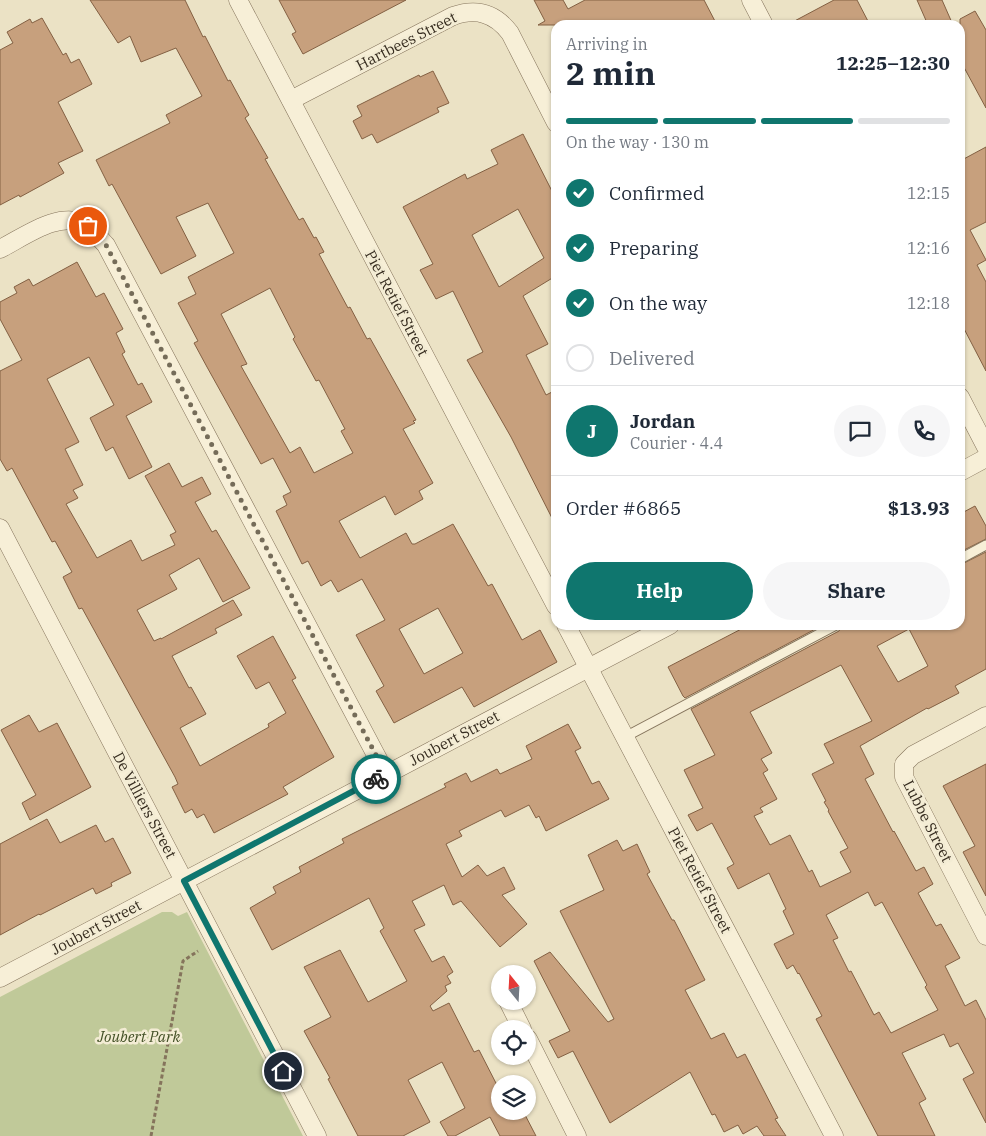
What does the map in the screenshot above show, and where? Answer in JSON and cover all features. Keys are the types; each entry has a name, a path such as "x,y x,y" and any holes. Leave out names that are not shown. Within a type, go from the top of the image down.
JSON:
{"street":[{"name":"Piet Retief Street","path":"238,0 551,596"},
{"path":"751,0 761,20"},
{"name":"Hartbees Street","path":"291,100 453,16 464,12 475,12 486,14 504,25 551,112"},
{"path":"0,249 48,224 71,219 88,226 106,245 386,774"},
{"path":"965,407 986,447"},
{"path":"965,469 986,458"},
{"name":"De Villiers Street","path":"0,528 318,1136"},
{"name":"Piet Retief Street","path":"569,630 834,1136"},
{"name":"Joubert Street","path":"0,978 660,630"},
{"name":"Lubbe Street","path":"986,716 913,755 904,764 904,777 986,936"},
{"path":"536,1055 577,1136"}],"lane":[{"path":"965,556 986,545"},
{"path":"625,737 827,630"}],"path":[{"path":"151,1136 183,961 215,940"}],"green space":[{"name":"Joubert Park","path":"162,912 172,912 178,916 187,912 303,1136 0,1136 0,997"}],"building":[{"path":"90,0 185,0 203,37 205,36 228,81 230,80 249,115 245,118 268,158 265,159 299,220 303,218 314,238 316,237 324,252 319,254 348,308 350,307 367,339 370,338 416,420 413,421 415,423 403,429 433,483 419,491 423,499 395,515 385,496 339,521 360,558 406,533 412,544 415,544 453,524 488,586 492,584 522,640 540,630 557,662 474,707 462,687 394,723 376,691 384,686 356,635 385,620 362,579 338,592 331,580 321,586 308,561 302,564 276,511 287,505 283,496 291,492 273,458 261,464 194,343 198,341 178,303 196,294 188,277 234,253 208,203 176,217 196,256 161,274 112,184 109,186 96,160 170,123 166,115 202,96 176,48 141,62 130,36 118,43","holes":["270,288 295,337 293,339 316,381 319,380 345,429 341,431 353,453 314,473 300,447 290,453 241,366 247,364 221,314","438,608 463,653 424,674 399,629"]},
{"path":"279,0 406,0 303,54 292,34 296,32"},
{"path":"534,0 563,0 568,9 585,0 704,0 714,20 551,20 551,25 538,25 545,21"},
{"path":"834,0 857,0 867,20 796,20"},
{"path":"917,0 942,0 951,20 926,20"},
{"path":"975,11 986,30 986,108 965,69 965,20 960,19"},
{"path":"42,18 63,55 66,53 71,63 79,59 92,84 58,102 83,151 58,163 64,173 20,197 19,195 0,205 0,50 13,43 7,32 30,19 32,23"},
{"path":"433,71 449,103 437,108 439,112 377,143 372,134 362,139 353,121 362,116 357,106 419,75 420,77"},
{"path":"523,134 551,189 551,279 523,296 548,344 526,355 546,395 551,392 551,516 511,437 467,360 483,352 453,291 436,299 420,270 433,264 403,207 465,174 467,179 498,164 491,150","holes":["518,209 544,258 499,287 472,235"]},
{"path":"986,147 986,222 970,230 986,260 977,265 986,282 986,371 965,331 965,158"},
{"path":"77,262 96,297 104,293 123,329 116,333 125,352 122,354 138,385 142,383 152,402 126,416 152,467 129,479 113,447 106,451 90,418 114,405 89,357 47,379 79,442 65,449 83,485 73,490 78,498 66,504 97,558 131,540 142,561 175,545 170,535 176,532 145,476 169,463 182,487 202,477 211,494 195,502 212,532 216,530 250,588 223,602 199,558 169,575 177,589 137,610 154,641 233,600 242,615 215,629 217,633 172,656 189,688 191,687 206,714 180,728 200,766 269,727 268,724 286,713 269,682 256,689 237,656 273,636 296,678 292,680 334,757 283,787 288,794 214,833 204,814 197,818 192,809 185,813 172,787 178,784 175,777 82,608 79,609 63,577 72,572 55,541 52,542 12,468 7,471 0,459 0,371 22,360 0,319 0,302 17,293 14,287 29,279 33,286"},
{"path":"975,506 986,526 986,539 965,550 965,511"},
{"path":"986,552 986,669 955,686 959,693 927,708 860,746 874,774 865,779 893,832 916,871 924,867 933,884 918,893 936,926 941,924 960,958 945,966 965,1006 976,1000 986,1020 986,1123 963,1079 974,1073 958,1043 950,1047 944,1034 902,1053 926,1099 919,1103 935,1136 878,1136 816,1019 822,1016 799,973 793,965 787,969 774,944 794,934 783,911 786,909 769,873 738,889 727,868 734,864 712,823 697,831 688,815 703,808 684,770 715,755 691,709 839,631 907,630 877,646 898,682 928,666 910,630 965,630 965,562","holes":["841,665 872,721 824,744 834,763 812,774 826,801 824,802 828,811 848,848 840,852 851,872 820,887 812,870 809,872 790,835 770,845 754,816 763,812 760,808 777,799 763,773 768,770 761,759 772,753 750,712","868,892 875,906 882,902 927,985 925,987 938,1010 891,1033 879,1012 874,1015 851,971 849,972 833,940 838,938 826,915"]},
{"path":"739,630 814,630 685,698 668,667"},
{"path":"29,715 39,732 57,723 91,787 30,820 22,803 36,795 1,730"},
{"path":"568,724 581,748 575,751 592,784 599,781 609,799 546,831 539,816 536,818 529,805 505,817 501,810 459,831 462,836 446,844 462,877 478,865 487,876 504,867 515,889 502,895 527,924 500,947 461,901 453,905 444,885 412,901 425,925 414,930 432,962 444,956 453,972 447,976 451,983 445,986 447,991 430,1006 433,1011 449,1003 474,1052 479,1050 492,1075 491,1119 490,1117 455,1136 448,1136 440,1122 465,1108 442,1062 408,1080 430,1122 403,1136 358,1136 328,1079 330,1078 304,1031 331,1017 304,967 340,950 368,1002 407,981 380,931 384,928 369,898 272,950 250,908 276,893 273,887 301,872 299,867 344,843 342,839 446,787 444,784 466,773 471,782 497,769 500,774 532,759 526,746"},
{"path":"986,764 986,896 963,852 975,846 943,786"},
{"path":"47,819 60,843 96,825 105,842 113,838 131,873 111,883 112,886 96,894 93,888 0,935 0,844"},
{"path":"617,840 623,851 637,844 650,872 647,874 672,920 674,920 705,980 685,990 711,1039 724,1033 737,1058 745,1054 778,1118 775,1119 786,1136 764,1136 757,1126 743,1134 738,1125 724,1132 715,1114 712,1115 690,1072 610,1123 573,1051 558,1058 549,1041 570,1031 534,961 550,952 608,1022 614,1019 560,911 604,890 588,855"},
{"path":"492,1120 528,1120 536,1136 500,1136"}],"way so far":[{"path":"88,226 106,245 386,774 376,779"}],"route":[{"path":"283,1071 184,881 376,779"}]}
